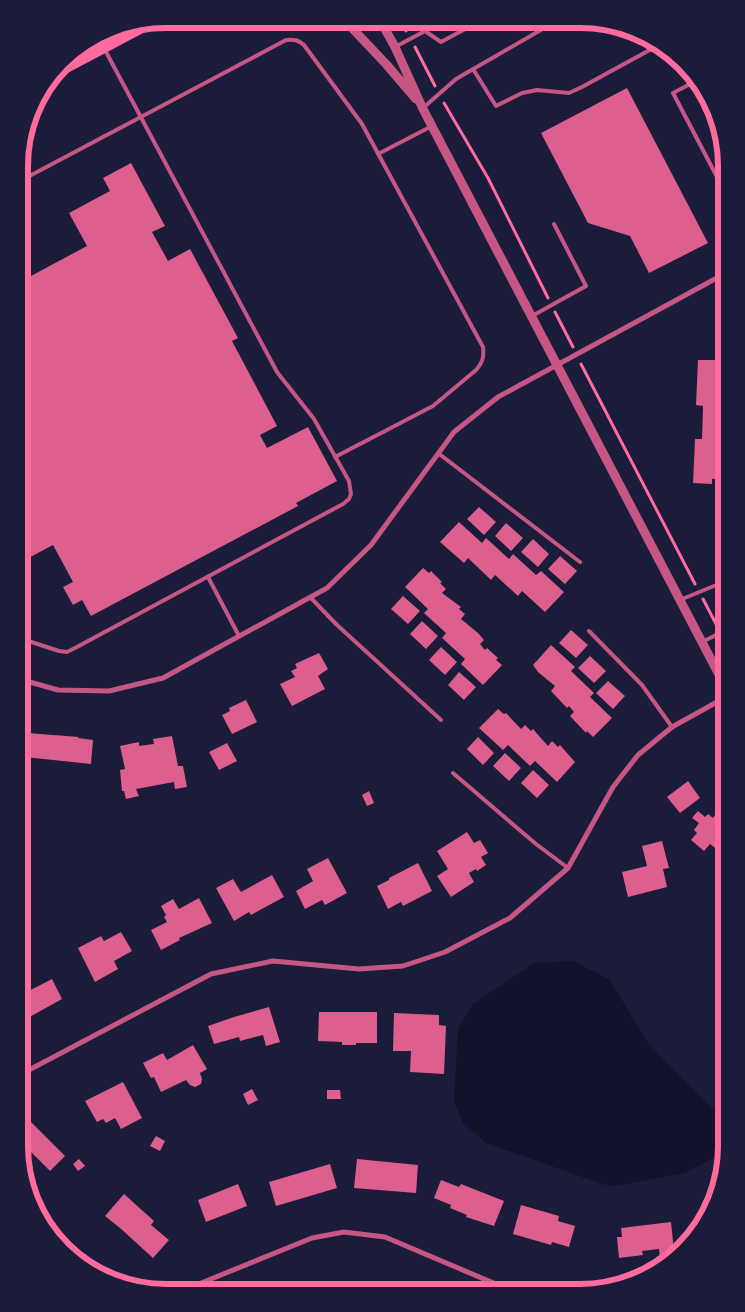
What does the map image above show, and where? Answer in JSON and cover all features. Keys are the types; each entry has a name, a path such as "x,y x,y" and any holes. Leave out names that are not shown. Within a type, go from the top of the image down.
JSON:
{"main road":[{"path":"71,66 136,31"}],"street":[{"path":"352,27 423,108"},
{"path":"384,27 432,126 717,672"},
{"path":"28,682 58,690 109,691 163,678 327,588 370,545 454,432 498,398 557,364 718,278"},
{"path":"28,1071 211,974 274,961 359,970 403,966 445,952 510,918 568,868 613,787 638,755 672,727 717,702"},
{"path":"199,1284 312,1238 344,1232 385,1237 496,1284"}],"lane":[{"path":"423,27 425,31 441,42 469,27"},
{"path":"423,108 456,79 544,27"},
{"path":"395,47 425,31"},
{"path":"28,177 286,40 292,39 304,45 362,124 483,347 484,356 476,370 433,406 335,457"},
{"path":"28,641 67,652 343,504 349,499 351,494 349,481 314,419 278,372 104,48"},
{"path":"472,69 496,106 522,93 537,90 569,93 652,49"},
{"path":"690,84 674,94 718,179"},
{"path":"378,154 432,126"},
{"path":"532,316 586,286 554,224"},
{"path":"438,453 580,562"},
{"path":"208,577 239,636"},
{"path":"680,600 718,585"},
{"path":"310,597 336,624 441,720"},
{"path":"589,631 642,685 672,727"},
{"path":"702,642 718,634"},
{"path":"453,773 536,844 568,868"}],"path":[{"path":"404,27 452,118 488,178 568,337"},
{"path":"588,377 718,628"}],"shaded area":[{"path":"573,961 609,979 648,1043 716,1113 717,1156 685,1173 615,1186 602,1184 486,1143 462,1122 454,1100 458,1028 473,1004 534,963"}],"building":[{"path":"627,88 708,243 649,273 630,236 588,223 541,133"},
{"path":"131,163 165,226 152,232 168,261 190,249 238,338 232,341 277,426 260,435 267,448 308,427 337,481 296,503 298,506 91,616 82,600 73,605 63,587 73,582 53,545 28,558 28,275 29,277 87,246 69,213 110,191 103,178"},
{"path":"698,360 717,360 718,479 712,479 712,484 693,483 695,439 702,439 703,406 696,405"},
{"path":"479,507 496,522 484,535 467,519"},
{"path":"459,522 482,543 486,538 509,559 513,554 536,575 541,571 564,592 545,612 522,591 518,596 495,575 491,580 468,558 464,563 440,542"},
{"path":"506,523 523,538 511,551 495,536"},
{"path":"533,539 549,554 538,567 521,552"},
{"path":"560,556 577,571 565,584 548,569"},
{"path":"423,568 429,573 431,571 442,582 440,583 446,589 442,593 461,607 459,609 465,614 461,619 478,633 484,640 480,644 485,650 487,648 498,658 496,660 502,665 483,685 461,664 465,659 442,638 446,633 424,613 428,609 405,587"},
{"path":"403,596 420,611 408,624 391,609"},
{"path":"422,621 438,636 426,649 410,634"},
{"path":"571,630 588,645 576,658 559,643"},
{"path":"551,645 575,667 571,671 594,693 590,697 612,718 593,737 587,731 586,733 570,716 574,712 569,706 567,708 551,691 555,686 538,672 533,665"},
{"path":"441,647 457,662 445,675 429,660"},
{"path":"319,653 328,669 318,676 325,689 292,706 280,684 295,677 291,671 297,668 295,664"},
{"path":"590,656 606,671 594,683 578,668"},
{"path":"459,672 476,687 464,700 448,685"},
{"path":"608,681 625,696 613,709 596,693"},
{"path":"246,700 257,722 232,734 222,715 230,711 229,708"},
{"path":"498,709 504,714 506,713 521,729 525,725 531,731 533,729 548,746 552,741 558,747 560,745 575,762 557,782 535,761 530,766 508,745 503,750 479,728"},
{"path":"28,733 93,740 91,764 28,757"},
{"path":"172,736 178,766 183,766 187,787 175,789 174,782 136,789 139,796 126,799 124,791 122,791 120,770 125,769 120,746 139,742 139,746 154,744 153,739"},
{"path":"478,737 494,753 483,765 467,749"},
{"path":"227,743 237,761 219,770 209,752"},
{"path":"505,753 521,768 509,781 493,766"},
{"path":"533,770 549,785 537,798 521,783"},
{"path":"688,781 700,798 680,813 667,797"},
{"path":"369,791 374,803 367,806 362,795"},
{"path":"698,811 705,817 708,814 713,818 715,815 717,817 717,850 710,844 704,851 691,840 697,833 694,830 699,823 692,818"},
{"path":"467,832 474,843 480,840 488,853 481,857 486,865 477,871 476,869 469,873 474,882 451,897 437,876 448,869 437,851"},
{"path":"662,841 669,868 663,869 667,887 628,897 622,872 647,866 642,846"},
{"path":"328,858 347,893 325,905 322,900 305,909 296,891 313,881 307,869"},
{"path":"418,863 432,891 403,906 401,902 388,909 377,886"},
{"path":"272,875 284,897 251,915 249,912 234,921 216,888 233,879 241,892"},
{"path":"199,898 212,923 179,938 180,940 161,950 151,930 167,922 164,917 166,915 161,906 173,899 179,909"},
{"path":"121,932 132,951 114,961 118,969 95,982 78,948 101,936 104,941"},
{"path":"52,979 62,999 28,1018 28,991"},
{"path":"269,1007 280,1042 266,1046 263,1035 240,1041 239,1037 214,1044 208,1026"},
{"path":"319,1012 377,1012 377,1043 342,1045 342,1042 318,1041"},
{"path":"394,1013 439,1015 439,1025 446,1026 444,1074 410,1072 411,1051 393,1051"},
{"path":"193,1045 207,1069 200,1073 201,1084 195,1087 186,1080 161,1092 154,1077 151,1078 143,1063 163,1053 167,1060"},
{"path":"123,1082 142,1118 121,1129 115,1118 106,1123 103,1119 97,1122 85,1101"},
{"path":"252,1089 258,1100 248,1105 243,1094"},
{"path":"327,1090 340,1090 341,1099 327,1099"},
{"path":"30,1121 65,1156 50,1171 31,1152 28,1155 28,1123"},
{"path":"156,1136 165,1141 160,1151 150,1146"},
{"path":"79,1159 85,1166 78,1171 73,1164"},
{"path":"357,1159 418,1165 416,1193 354,1188"},
{"path":"330,1164 337,1188 276,1206 269,1182"},
{"path":"441,1180 459,1187 461,1184 504,1201 494,1226 466,1217 467,1215 450,1208 451,1205 434,1198"},
{"path":"238,1184 247,1206 206,1222 198,1200"},
{"path":"124,1194 154,1221 151,1225 169,1240 153,1258 105,1216"},
{"path":"521,1205 559,1216 558,1221 575,1226 569,1247 552,1242 551,1245 513,1234"},
{"path":"671,1222 674,1247 660,1259 659,1249 642,1251 643,1255 619,1258 617,1237 622,1237 621,1228"}]}
